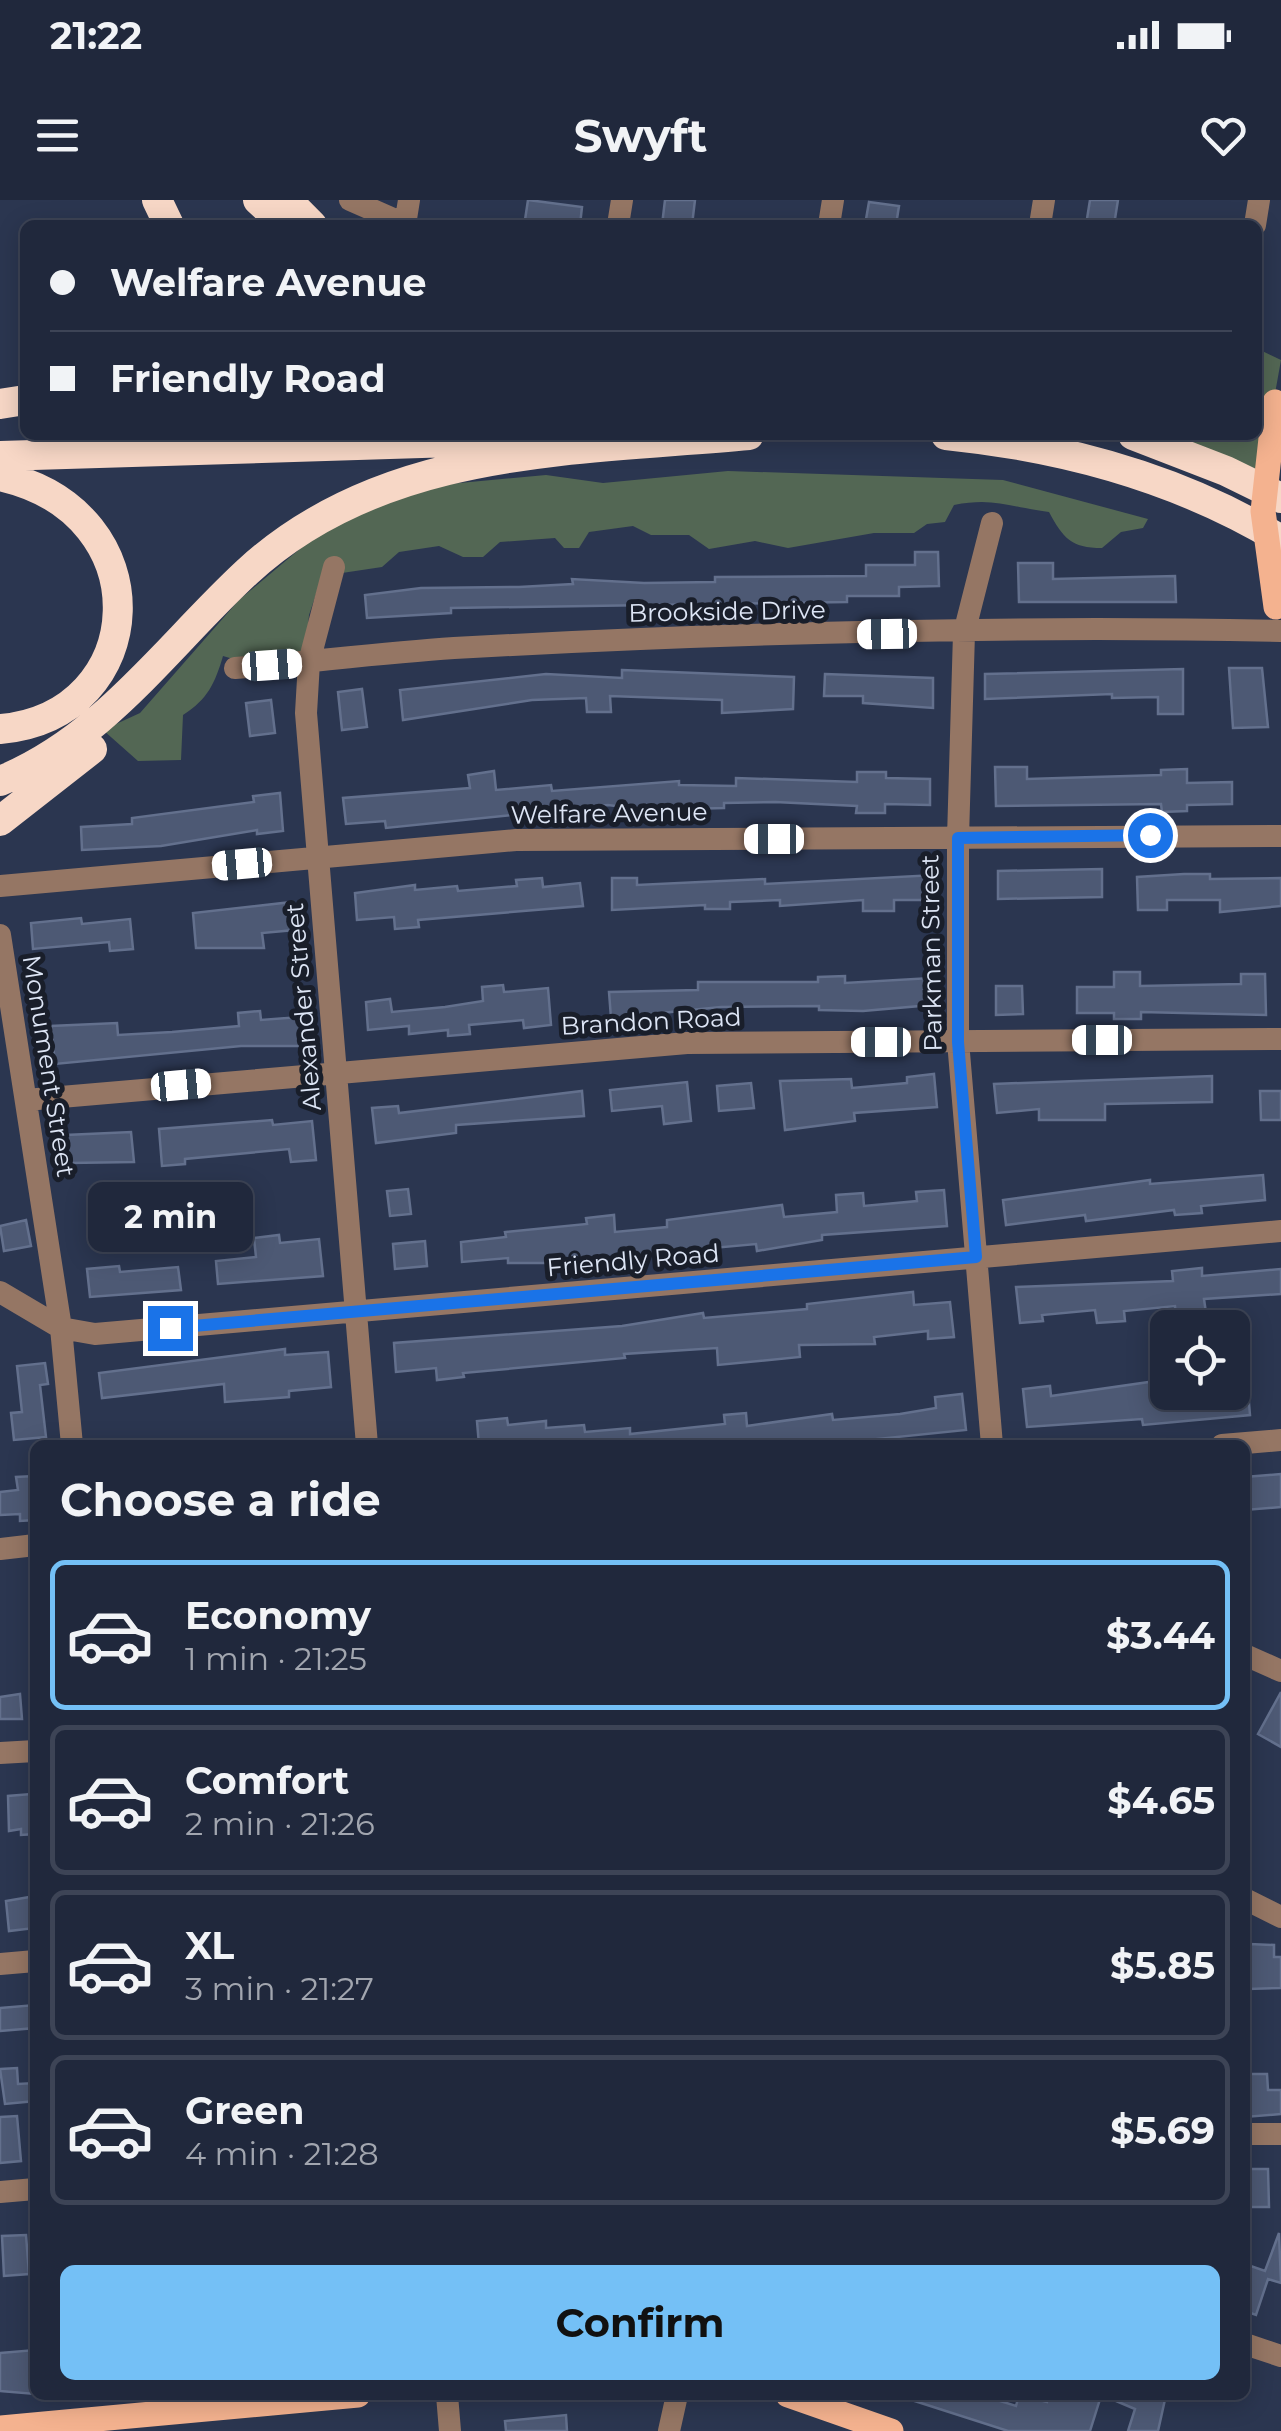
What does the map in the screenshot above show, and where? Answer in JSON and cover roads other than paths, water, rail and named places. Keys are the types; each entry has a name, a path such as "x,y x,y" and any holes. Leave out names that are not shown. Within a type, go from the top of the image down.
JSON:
{"highway":[{"path":"258,200 279,220"},
{"path":"287,200 307,220"},
{"path":"0,456 539,440"},
{"path":"0,781 84,734 246,573 337,509 413,478 504,458 696,440"},
{"path":"983,440 1028,446 1125,470 1218,506 1281,540"},
{"path":"1146,440 1210,464 1281,498"},
{"path":"0,476 48,492 87,521 111,562 119,611 104,660 84,689 40,720 0,729"},
{"path":"0,821 76,762 131,712 246,573"}],"main road":[{"path":"1278,394 1263,511 1279,622"},
{"path":"0,2428 304,2400"},
{"path":"802,2400 891,2431"}],"street":[{"path":"350,200 395,220"},
{"name":"Parkman Street","path":"992,523 964,633 958,838 958,1042 992,1440"},
{"name":"Alexander Street","path":"334,567 309,662 306,712 367,1440"},
{"name":"Brookside Drive","path":"235,668 488,647 1279,622"},
{"name":"Welfare Avenue","path":"0,886 516,840 1281,836"},
{"name":"Monument Street","path":"0,934 61,1328 72,1440"},
{"name":"Brandon Road","path":"26,1100 687,1043 1281,1039"},
{"name":"Friendly Road","path":"0,1292 61,1328 95,1334 1281,1231"},
{"path":"1250,1443 1281,1440"},
{"path":"0,1549 30,1545"},
{"path":"1250,1657 1281,1671"},
{"path":"0,1753 30,1751"},
{"path":"1250,1902 1281,1918"},
{"path":"0,1964 30,1961"},
{"path":"1250,2134 1281,2134"},
{"path":"0,2192 30,2189"},
{"path":"1250,2346 1281,2356"},
{"path":"447,2400 450,2431"},
{"path":"669,2431 676,2400"}]}
